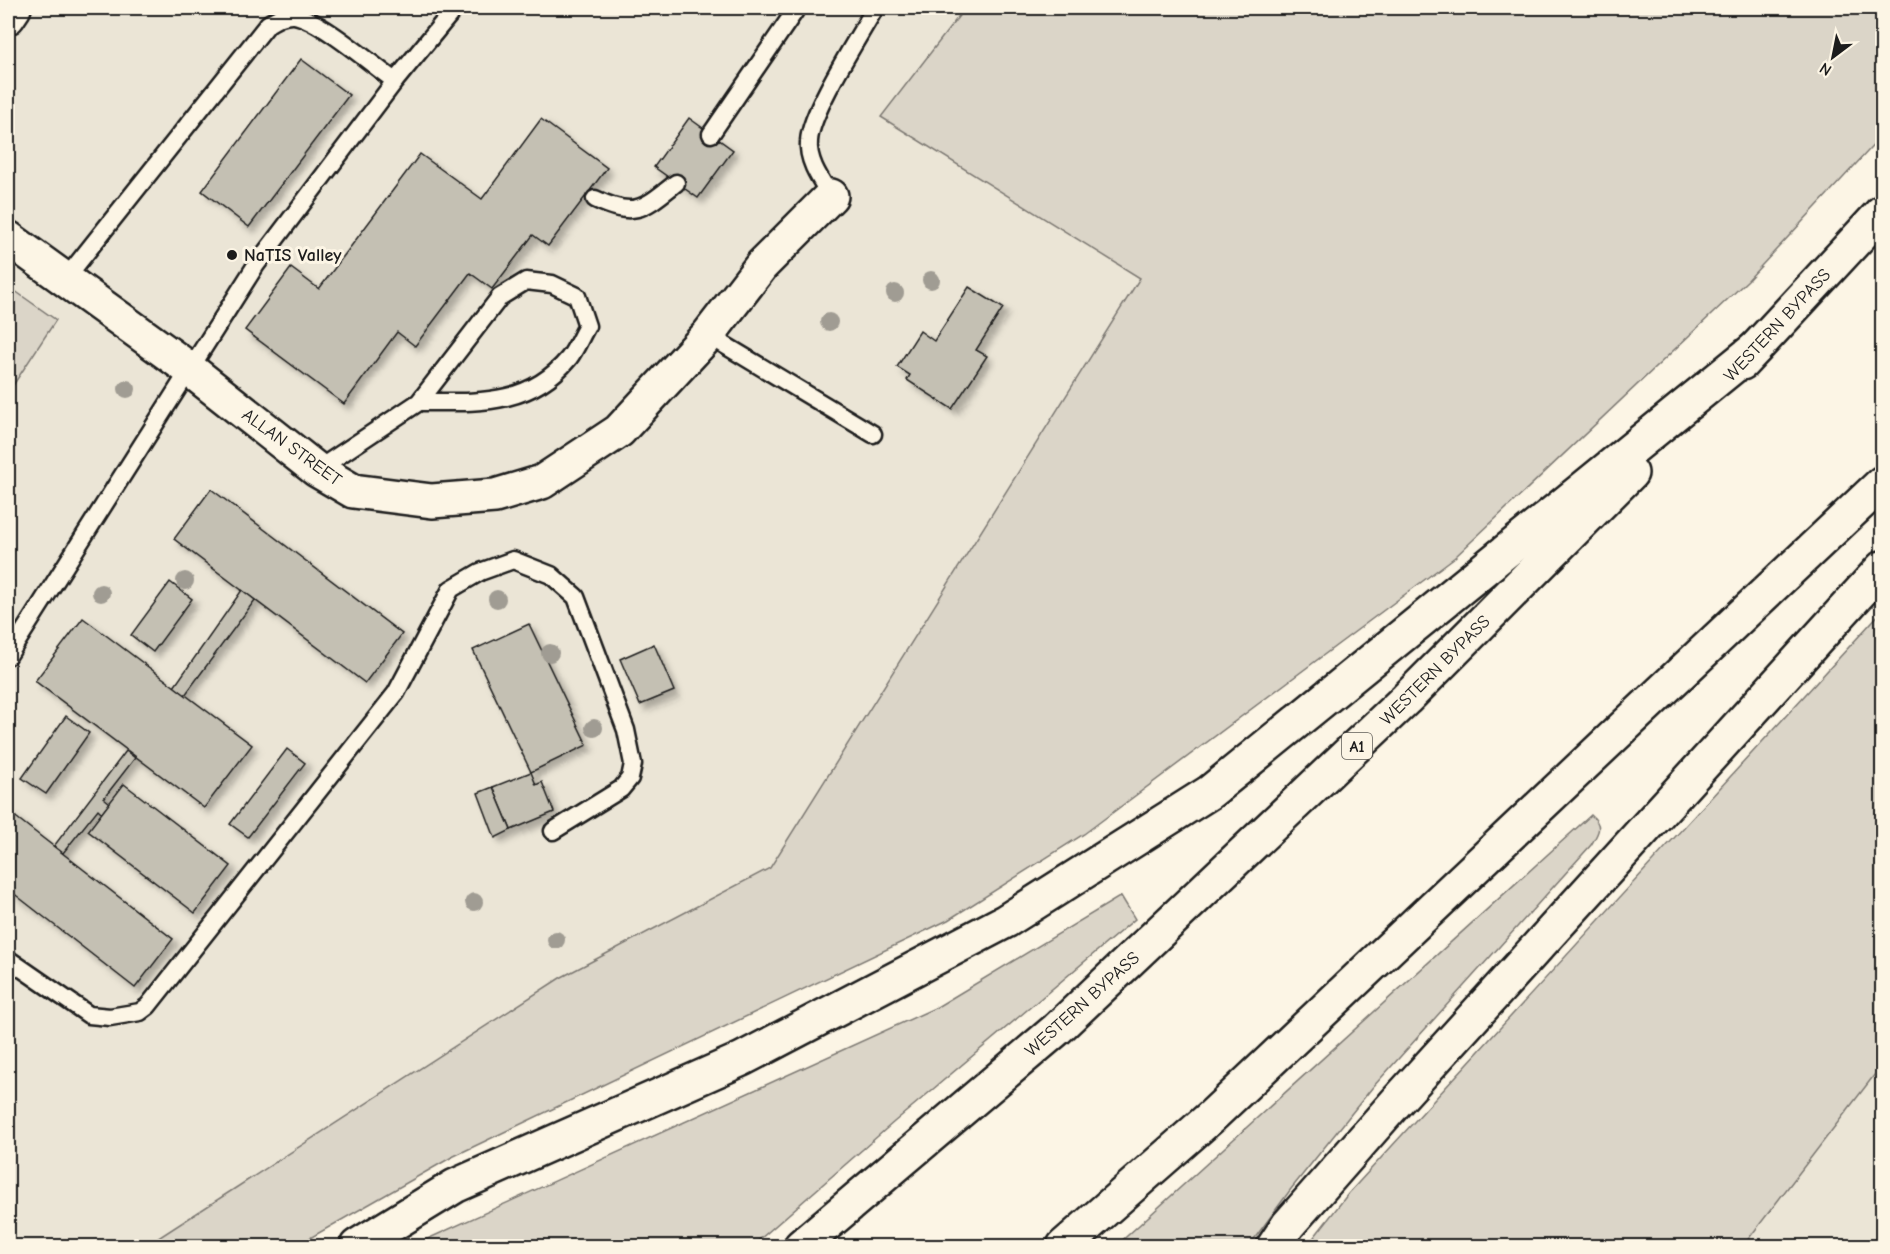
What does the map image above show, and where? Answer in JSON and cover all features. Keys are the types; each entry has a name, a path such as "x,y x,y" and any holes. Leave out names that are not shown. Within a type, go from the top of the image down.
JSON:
{"main road":[{"path":"8,16 14,8"},
{"name":"ALLAN STREET","path":"8,238 188,368 317,470 353,491 432,501 495,496 542,482 619,431 708,334 762,265 831,196"},
{"name":"WESTERN BYPASS","path":"801,1246 1057,1029 1406,699 1756,348 1882,212"},
{"path":"357,1246 455,1186 742,1059 1006,921 1210,792 1756,348"},
{"path":"1064,1246 1220,1109 1882,483"},
{"path":"1274,1246 1288,1225 1398,1100 1882,568"}],"lane":[{"path":"8,656 188,368 256,265 394,81 455,8"},
{"path":"711,134 797,8"},
{"path":"831,196 814,169 808,141 826,95 875,8"},
{"path":"66,278 268,24 281,16 293,15 316,24 394,81"},
{"path":"595,199 619,210 646,207 676,183"},
{"path":"317,470 419,402 500,297 526,281 552,284 578,296 587,326 569,358 534,389 488,403 419,402"},
{"path":"708,334 873,434"},
{"path":"8,959 89,1015 110,1017 140,1012 148,1006 396,693 451,589 480,572 513,560 551,575 576,597 626,730 633,764 630,778 621,789 553,831"}],"shaded area":[{"path":"8,8 965,8 881,117 1140,277 770,868 560,978 146,1246 8,1246 8,393 55,320 8,286"},
{"path":"965,8 1882,8 1882,136 1748,280 1455,557 1084,834 948,920 452,1157 296,1246 146,1246 560,978 770,868 1140,278 881,117"},
{"path":"8,286 56,320 8,393"},
{"path":"1882,611 1882,1065 1743,1246 1307,1246 1348,1194"},
{"path":"1591,815 1599,826 1591,845 1372,1088 1291,1189 1249,1246 1116,1246"},
{"path":"1121,896 1135,919 894,1122 752,1246 412,1246 937,1007"},
{"path":"1882,1065 1882,1246 1743,1246"}],"building":[{"path":"301,59 349,95 249,227 202,191"},
{"path":"689,118 733,150 698,198 654,167"},
{"path":"541,119 607,168 548,246 533,235 492,289 470,273 415,346 397,332 344,404 245,330 291,268 319,289 420,154 482,199"},
{"path":"969,287 1003,308 976,350 987,356 952,409 907,380 910,375 897,367 920,331 934,341"},
{"path":"211,489 402,634 365,683 174,539"},
{"path":"170,582 192,599 153,652 131,635"},
{"path":"242,590 255,600 185,695 174,687"},
{"path":"83,618 252,745 204,808 35,681"},
{"path":"529,624 587,745 531,772 473,650"},
{"path":"654,644 674,691 640,705 620,659"},
{"path":"66,716 89,733 46,794 22,778"},
{"path":"287,749 305,763 248,837 230,824"},
{"path":"126,751 135,758 104,798 110,803 102,813 98,809 63,853 54,846"},
{"path":"531,772 536,785 542,782 554,812 511,830 493,787"},
{"path":"124,784 231,866 195,913 88,831"},
{"path":"493,787 511,830 495,838 478,793"},
{"path":"8,811 173,939 135,988 8,889"}],"place":[{"name":"NaTIS Valley","path":"232,255"}]}
